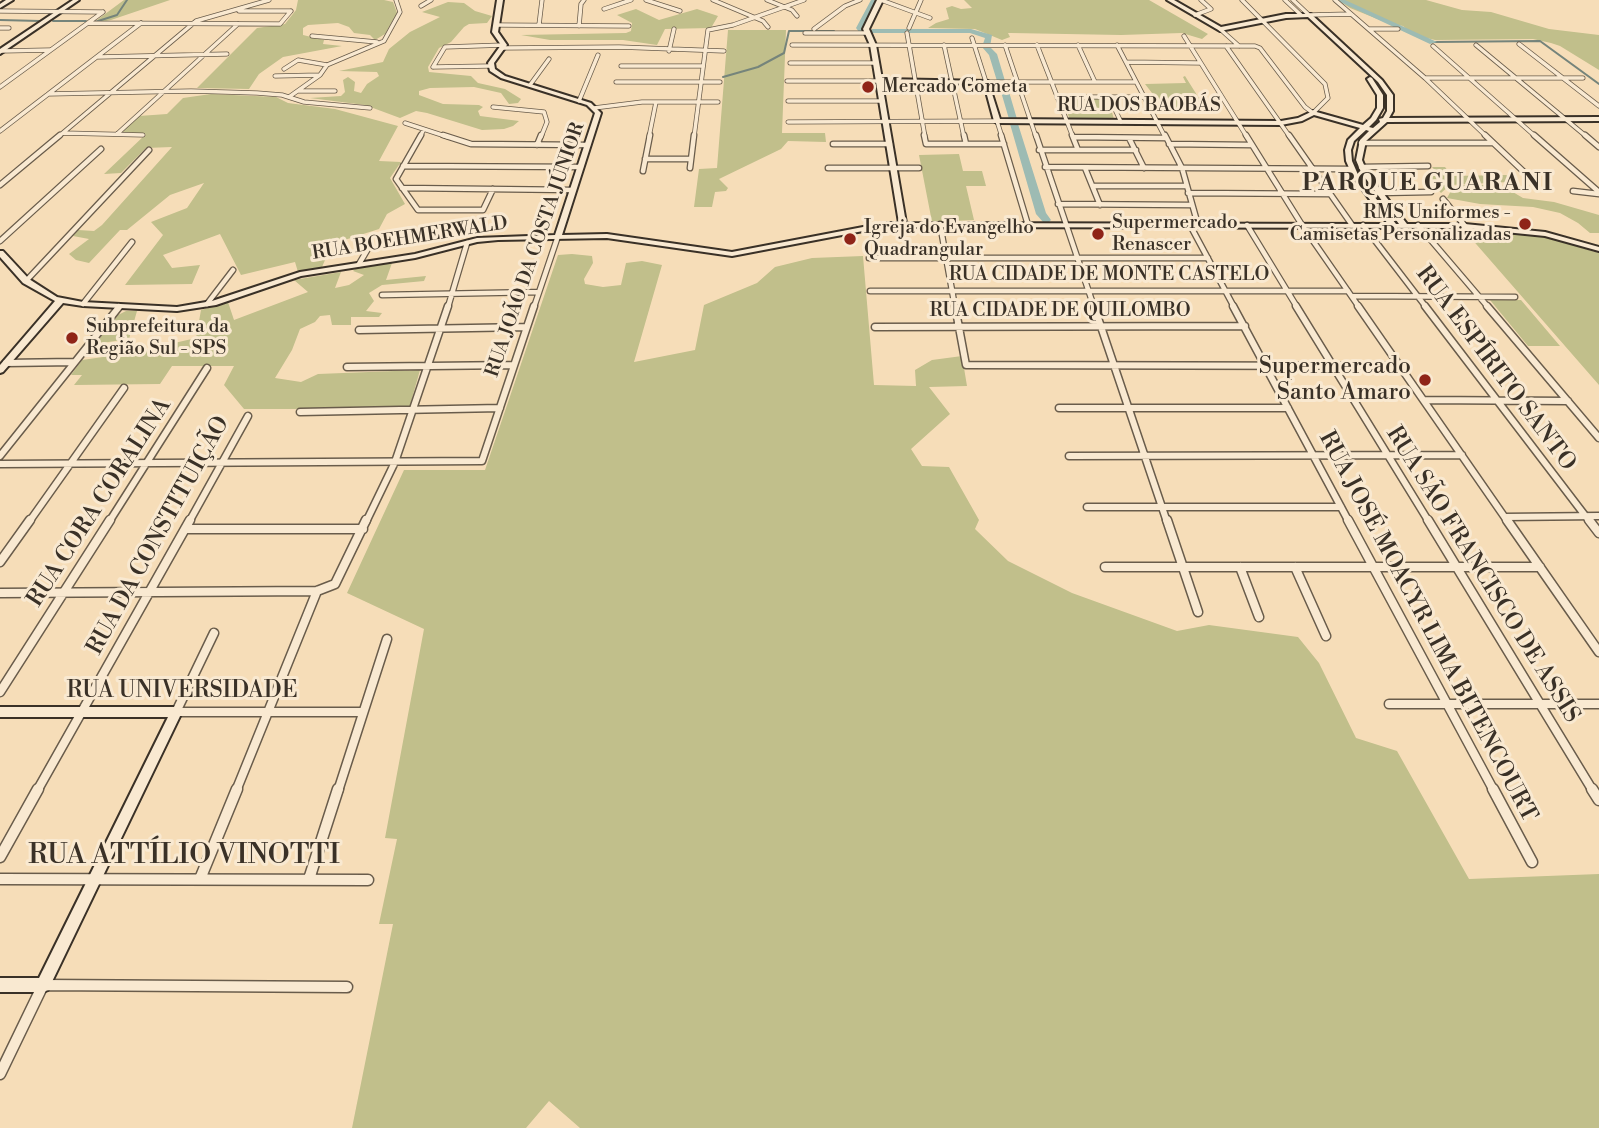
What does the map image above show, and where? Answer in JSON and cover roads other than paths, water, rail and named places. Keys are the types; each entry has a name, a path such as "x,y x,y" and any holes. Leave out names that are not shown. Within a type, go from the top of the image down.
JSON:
{"street":[{"path":"0,9 10,0"},
{"path":"1,52 76,0"},
{"path":"0,185 192,23 269,0"},
{"path":"284,68 298,60 327,65 380,43 386,39 400,12 396,0"},
{"path":"421,6 431,0"},
{"path":"500,0 495,32 503,47"},
{"path":"539,25 542,0"},
{"path":"579,26 581,4 584,0"},
{"path":"604,9 631,0"},
{"path":"646,0 680,11"},
{"path":"713,0 768,27"},
{"path":"767,0 792,10 797,16"},
{"path":"690,169 708,30 731,26 804,0"},
{"path":"814,29 845,6 860,0"},
{"path":"903,224 880,81 866,26 881,0 930,18"},
{"path":"921,0 908,30 926,144 1004,144"},
{"path":"1170,0 1220,29 1239,46"},
{"path":"1195,15 1211,9 1201,0"},
{"path":"1242,0 1327,87 1328,98 1313,113"},
{"path":"1285,0 1309,15 1384,85 1390,95 1392,106 1385,120 1361,143 1359,155 1361,167 1404,225"},
{"path":"1293,0 1378,90 1381,104 1374,119 1363,127 1349,146 1348,155 1352,169 1393,225"},
{"path":"1335,1 1425,78 1524,172"},
{"path":"0,9 103,12 0,87"},
{"path":"88,23 279,24 291,11 230,10"},
{"path":"1220,29 1302,12"},
{"path":"1309,15 1351,14"},
{"path":"0,131 141,23"},
{"path":"117,134 239,23"},
{"path":"496,25 629,26"},
{"path":"0,28 9,28"},
{"path":"669,51 674,29"},
{"path":"1368,29 1398,29"},
{"path":"805,33 867,33"},
{"path":"312,36 380,43"},
{"path":"1184,36 1303,225 1599,652"},
{"path":"972,38 1028,225"},
{"path":"1519,44 1599,106"},
{"path":"792,45 1257,46 1313,113 1373,130"},
{"path":"944,45 966,144"},
{"path":"1005,45 1064,225 1198,612"},
{"path":"1037,45 1078,150"},
{"path":"1078,45 1095,82"},
{"path":"1476,45 1599,147"},
{"name":"RUA JOSÉ MOACYR LIMA BITENCOURT","path":"1117,46 1182,168 1194,225 1208,258 1532,862"},
{"path":"1226,46 1352,225"},
{"path":"1433,46 1599,193"},
{"path":"503,47 490,66 433,67 445,47 503,47 619,47 724,51"},
{"path":"1,52 51,50"},
{"path":"97,57 227,54"},
{"path":"579,101 598,55"},
{"path":"1345,56 1353,56"},
{"path":"530,85 548,59"},
{"path":"1126,62 1200,63"},
{"path":"790,63 876,63"},
{"path":"289,97 320,75 327,65"},
{"name":"RUA JOÃO DA COSTA JÚNIOR","path":"395,462 482,461 598,116 594,108 579,101 497,74 490,66"},
{"path":"621,66 703,66"},
{"path":"275,76 320,75"},
{"path":"1425,78 1583,78"},
{"path":"787,81 1136,82"},
{"path":"616,82 720,82"},
{"path":"298,91 335,91"},
{"path":"48,94 216,92 289,97 304,102 370,108"},
{"path":"1057,97 1144,97"},
{"path":"1109,97 1121,122"},
{"path":"788,101 883,101"},
{"path":"594,108 656,102 718,102"},
{"path":"643,171 656,102"},
{"path":"493,107 534,109 546,114 547,122 537,145"},
{"name":"RUA DOS BAOBÁS","path":"998,121 1281,122 1300,120 1313,113"},
{"path":"1374,119 1599,119"},
{"path":"788,122 998,121"},
{"path":"405,123 471,144 588,145"},
{"path":"424,129 396,179 418,210 483,210 492,189"},
{"path":"62,133 143,135"},
{"path":"1073,137 1166,138"},
{"path":"1129,138 1144,168"},
{"path":"1361,143 1493,143"},
{"path":"833,144 890,144"},
{"path":"1169,144 1252,145"},
{"path":"0,241 101,149"},
{"path":"26,281 149,150"},
{"path":"1039,150 1136,150"},
{"path":"645,159 691,159"},
{"path":"403,166 581,167"},
{"path":"1361,167 1428,166"},
{"path":"1045,167 1352,169"},
{"path":"828,168 919,168"},
{"path":"1085,168 1100,205"},
{"path":"1093,186 1186,186"},
{"path":"402,188 573,190"},
{"path":"1573,191 1599,193"},
{"path":"1379,193 1431,192"},
{"path":"1188,193 1331,194"},
{"path":"1443,199 1465,226"},
{"path":"1058,204 1190,205"},
{"name":"RUA BOEHMERWALD","path":"0,253 26,281 60,301 177,309 207,304 300,274 432,253 489,238 617,237 732,254 865,227 903,224 1418,225 1465,226 1545,234 1599,248"},
{"path":"940,224 967,365 1400,366"},
{"name":"RUA SÃO FRANCISCO DE ASSIS","path":"1247,225 1599,800"},
{"name":"RUA ESPÍRITO SANTO","path":"1363,225 1599,533"},
{"path":"1418,225 1599,438"},
{"path":"83,304 132,242"},
{"path":"0,593 317,591 335,584 395,462 441,329 467,243"},
{"path":"359,264 369,247"},
{"path":"869,258 1208,258"},
{"path":"207,304 233,270"},
{"name":"RUA CIDADE DE MONTE CASTELO","path":"870,291 1287,291 1418,297 1515,297"},
{"path":"382,295 539,292"},
{"path":"3,366 60,301"},
{"path":"0,456 119,307"},
{"name":"RUA CIDADE DE QUILOMBO","path":"875,327 1245,326"},
{"path":"359,330 527,327"},
{"path":"3,366 75,362"},
{"path":"347,367 514,365"},
{"name":"RUA CORA CORALINA","path":"0,692 207,368"},
{"path":"0,562 124,388"},
{"path":"1424,400 1568,401"},
{"path":"300,412 500,408"},
{"path":"1059,408 1288,408"},
{"name":"RUA DA CONSTITUIÇÃO","path":"0,858 248,416"},
{"path":"1069,456 1462,455"},
{"path":"0,464 395,462"},
{"path":"1087,507 1342,507"},
{"path":"1505,517 1599,516"},
{"path":"185,529 363,529"},
{"path":"1105,566 1540,567"},
{"path":"1240,567 1259,617"},
{"path":"1295,567 1326,636"},
{"path":"200,879 317,591"},
{"path":"0,1074 215,634"},
{"path":"309,880 387,639"},
{"path":"1388,704 1599,704"},
{"name":"RUA UNIVERSIDADE","path":"0,712 363,712"},
{"name":"RUA ATTÍLIO VINOTTI","path":"0,878 368,880"},
{"path":"0,985 347,987"}],"waterway":[{"path":"95,22 117,15 127,0"},
{"path":"862,30 860,28 874,0"},
{"path":"1339,0 1433,42"},
{"path":"0,20 40,21"},
{"path":"53,21 86,21"},
{"path":"723,77 758,67 784,53 789,31 834,31"},
{"path":"872,31 971,31 989,37 986,47 993,54 1001,81"},
{"path":"1433,42 1540,41 1599,84"},
{"path":"1003,85 1013,119"},
{"path":"1014,124 1041,214 1046,220"}],"place":[{"name":"Mercado Cometa","path":"868,87"},
{"name":"RMS Uniformes - Camisetas Personalizadas","path":"1525,224"},
{"name":"Supermercado Renascer","path":"1098,234"},
{"name":"Igreja do Evangelho Quadrangular","path":"850,239"},
{"name":"Subprefeitura da Região Sul - SPS","path":"72,338"},
{"name":"Supermercado Santo Amaro","path":"1425,380"}],"district":[{"name":"PARQUE GUARANI","path":"1428,184"}]}
